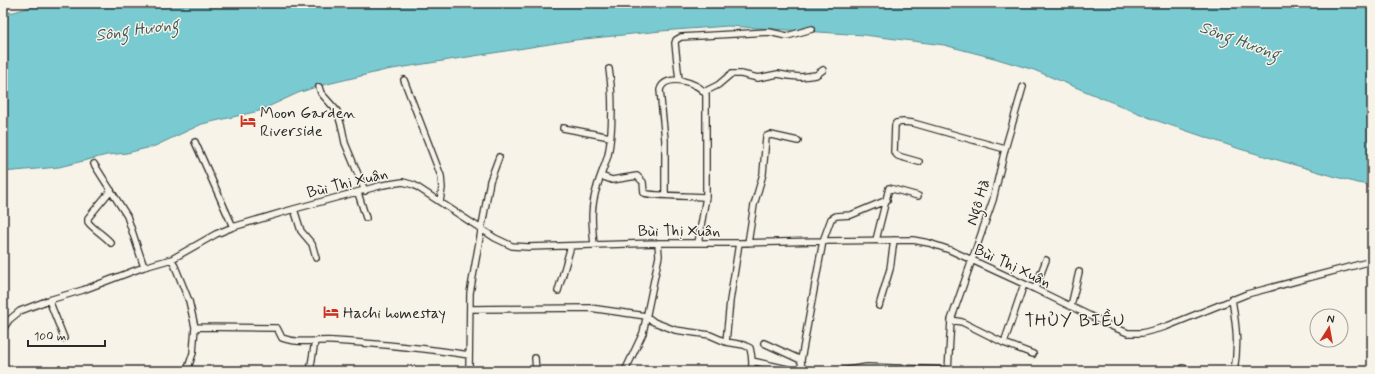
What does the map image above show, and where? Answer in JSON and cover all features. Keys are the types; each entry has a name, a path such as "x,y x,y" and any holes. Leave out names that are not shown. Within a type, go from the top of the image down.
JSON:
{"street":[{"path":"679,80 676,40 681,37 769,32 786,36 812,29"},
{"path":"594,245 591,214 597,186 608,154 610,136 611,92 609,70"},
{"path":"704,92 718,85 731,74 741,74 758,78 778,74 801,77 816,75 823,70"},
{"path":"404,80 440,176 442,188 440,202"},
{"path":"665,195 666,140 660,90 661,86 665,82 679,80 693,85 704,92 706,101 706,197 698,243"},
{"name":"Ngô Hà","path":"948,371 951,320 993,200 1005,149 1023,87"},
{"path":"319,88 321,93 337,111 345,143 365,191"},
{"path":"919,162 898,156 894,152 896,123 913,123 1005,149"},
{"path":"563,128 610,136"},
{"path":"748,243 754,205 763,174 766,137 771,135 798,141"},
{"path":"195,142 233,227"},
{"path":"468,371 470,293 490,181 499,157"},
{"path":"94,164 127,216 144,267"},
{"path":"601,176 612,180 639,176 643,182 643,190 646,194 706,197"},
{"name":"Bùi Thị Xuân","path":"3,329 20,311 49,300 83,290 144,267 172,259 216,234 233,227 383,185 403,182 414,185 482,230 512,246 571,246 658,242 748,243 876,240 913,240 929,243 972,260 1128,333 1142,333 1165,327 1247,294 1372,261"},
{"path":"876,240 887,200 888,189 890,188 918,196"},
{"path":"111,190 88,218 88,222 103,234 112,244"},
{"path":"358,193 366,218"},
{"path":"802,371 801,360 823,241 832,219 836,216 851,214 887,200"},
{"path":"294,209 302,231 312,244 316,258"},
{"path":"879,306 890,269 894,240"},
{"path":"625,371 643,334 659,256 658,242"},
{"path":"726,342 729,305 739,243"},
{"path":"558,291 571,246"},
{"path":"172,259 189,301 195,327 193,352 187,371"},
{"path":"1035,289 1046,260"},
{"path":"1071,306 1080,272"},
{"path":"1004,343 1024,284"},
{"path":"1232,299 1237,330 1237,353 1234,371"},
{"path":"49,300 64,338"},
{"path":"470,309 590,308 646,316 654,322 675,330 710,335 726,342 744,345 750,348 752,361 751,371"},
{"path":"951,320 962,322 1004,343 1033,354"},
{"path":"195,327 277,328 282,338 289,341 315,341 419,348 469,355"},
{"path":"310,371 315,341"},
{"path":"764,343 801,360"},
{"path":"535,358 536,371"},
{"path":"752,361 796,371"},
{"path":"841,371 867,367 948,371"},
{"path":"1183,368 1193,371"}],"water":[{"name":"Sông Hương","path":"44,3 1372,3 1372,185 1357,183 1240,149 1155,120 1034,70 944,45 864,35 728,26 575,40 386,70 319,86 298,93 259,111 202,124 155,146 127,153 107,155 59,167 3,172 3,13 14,12"}],"place":[{"name":"Moon Garden Riverside","path":"248,121"},
{"name":"Hachi homestay","path":"331,312"}],"district":[{"name":"THỦY BIỀU","path":"1075,320"}]}
